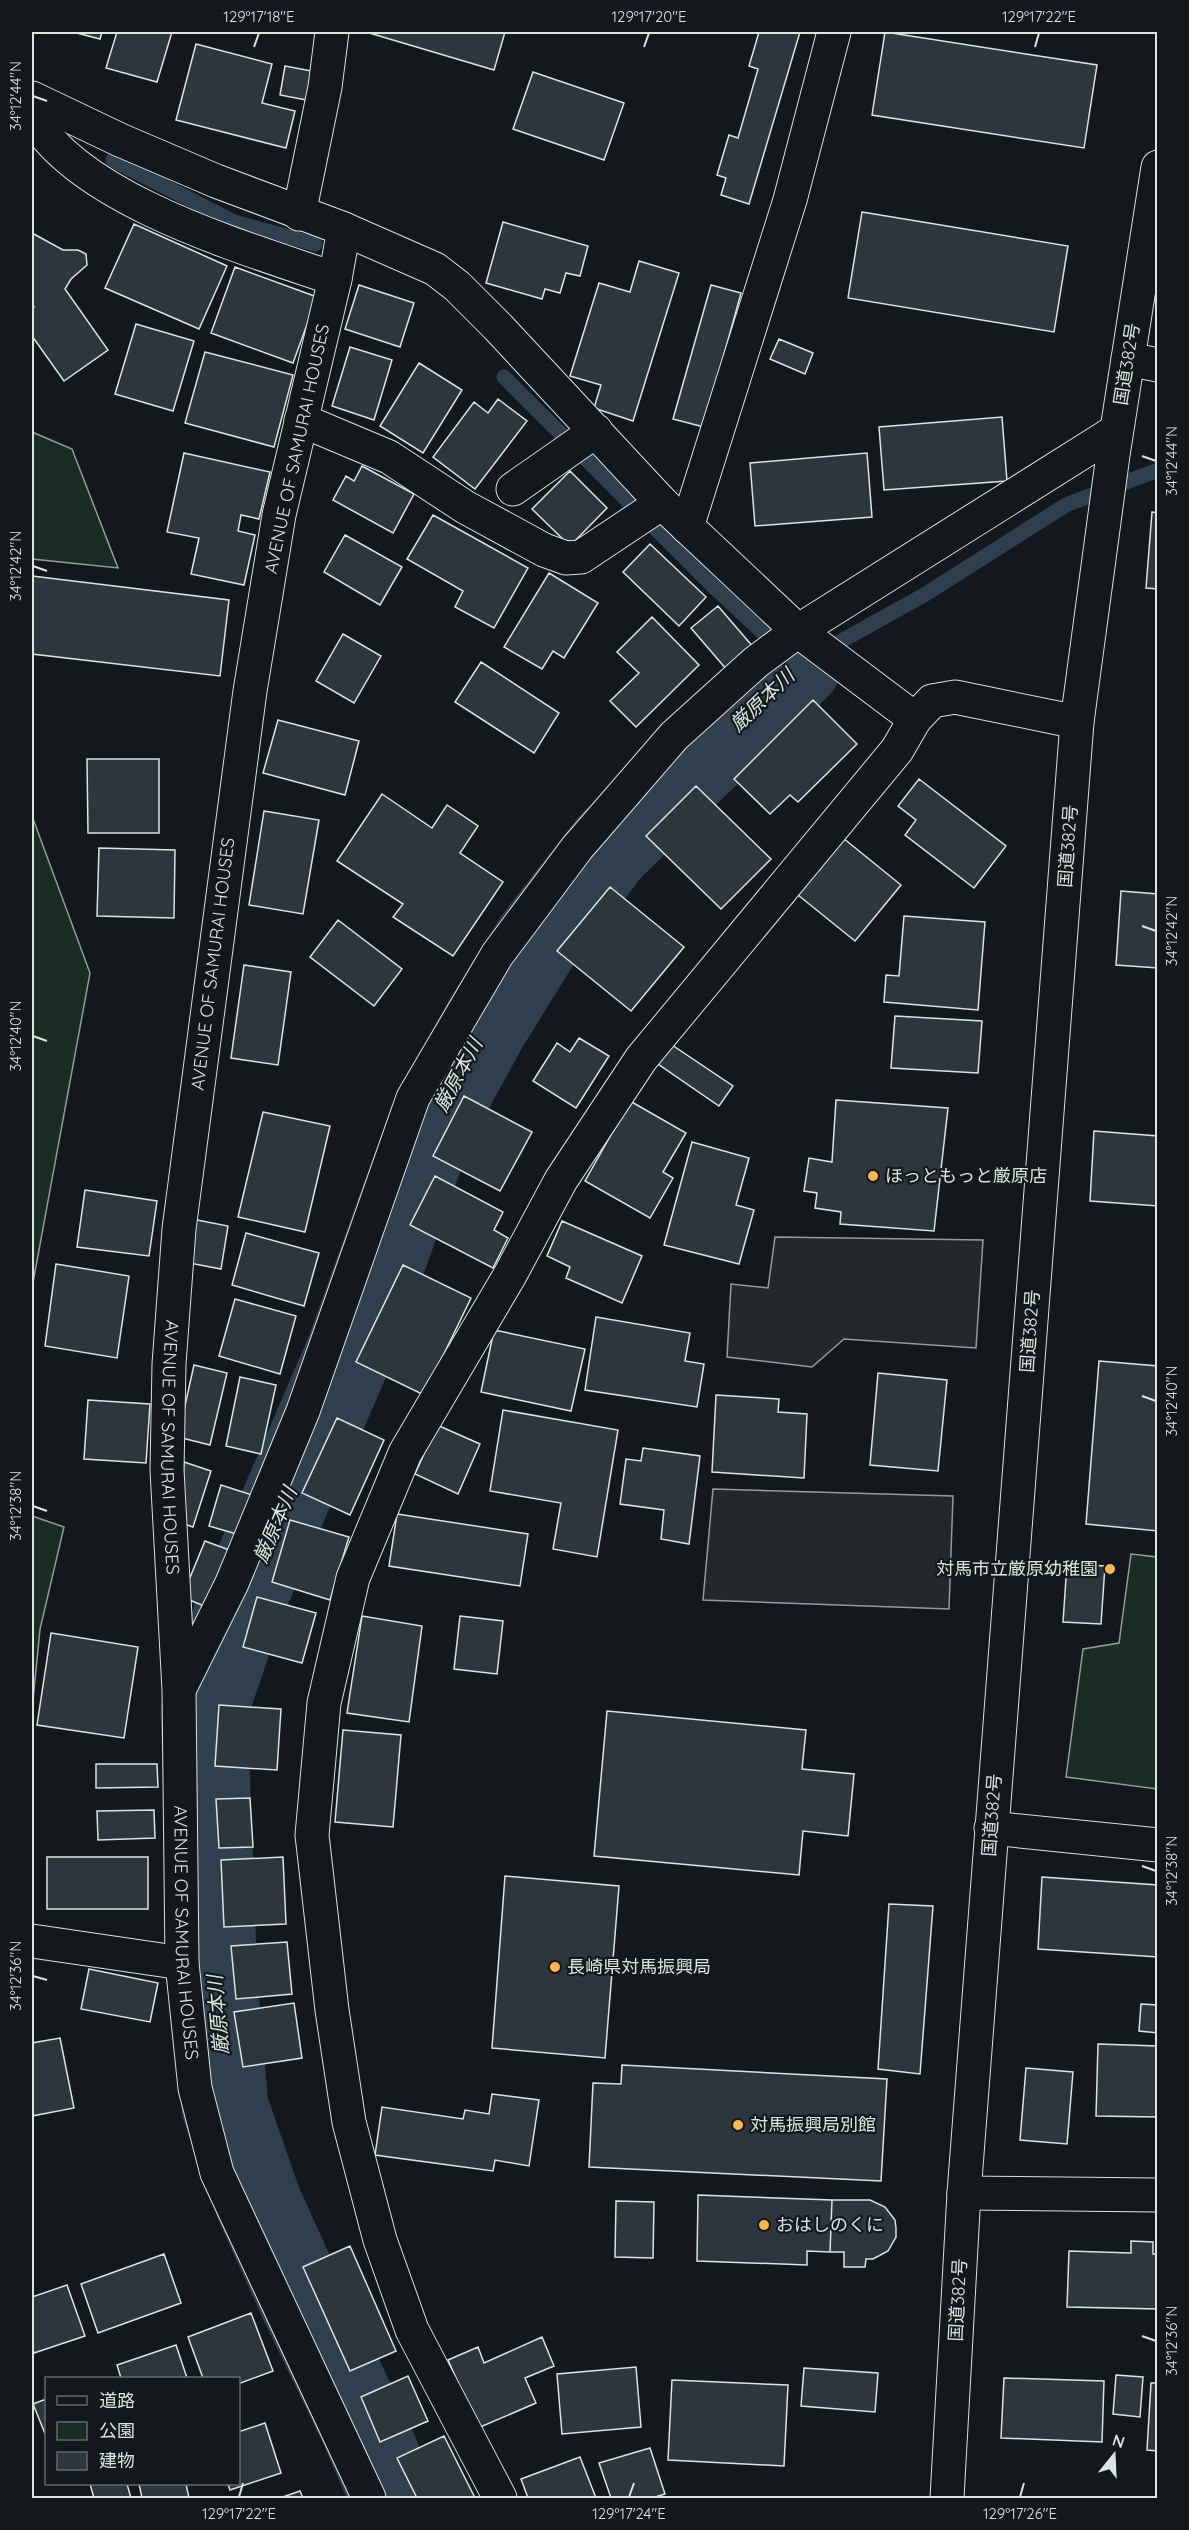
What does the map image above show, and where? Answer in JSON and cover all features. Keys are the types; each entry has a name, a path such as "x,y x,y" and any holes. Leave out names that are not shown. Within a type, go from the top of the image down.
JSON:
{"main road":[{"path":"282,230 325,87 332,32"},
{"path":"687,527 790,200 834,32"},
{"path":"32,98 120,140 282,230 335,279"},
{"path":"32,116 39,130 74,164 115,192 202,231 344,230 435,269 457,286 579,442 656,506 687,527 809,642 915,718"},
{"name":"国道382号","path":"946,2499 964,2193 1077,722 1115,443 1143,362 1158,167"},
{"name":"AVENUE OF SAMURAI HOUSES","path":"344,230 335,279 279,514 250,691 179,1229 169,1364 167,1470 179,1690 182,1963 195,2088 217,2173 369,2499"},
{"path":"301,420 389,457 465,507 544,550 566,558 581,557 656,506"},
{"path":"513,489 579,442"},
{"path":"179,1690 232,1583 303,1411 413,1098 497,955 577,848 674,736 756,662 809,642 1115,443"},
{"path":"500,2499 412,2330 380,2240 349,2122 332,2010 312,1835 324,1703 353,1578 405,1453 510,1275 561,1180 641,1059 897,750 915,718 932,701 955,697 1077,722"},
{"path":"991,1828 1158,1845"},
{"path":"32,1941 182,1963"},
{"path":"964,2193 1158,2195"}],"green space":[{"path":"32,432 72,449 118,568 32,559"},
{"path":"32,816 90,973 32,1288"},
{"path":"32,1516 64,1527 40,1629 32,1711"},
{"path":"1131,1554 1157,1557 1157,1789 1066,1777 1083,1649 1119,1643"}],"shaded area":[{"path":"775,1237 983,1240 976,1348 844,1339 812,1367 727,1357 731,1284 768,1288"},
{"path":"713,1489 953,1496 949,1609 703,1600"}],"building":[{"path":"73,32 102,32 100,39"},
{"path":"117,32 172,32 157,82 106,68"},
{"path":"366,32 505,32 494,70"},
{"path":"759,32 800,32 749,204 721,195 726,178 717,175 729,135 738,138 758,69 749,66"},
{"path":"885,32 1097,65 1084,148 872,115"},
{"path":"196,44 272,64 262,103 295,111 286,148 176,120"},
{"path":"285,66 317,72 312,101 280,95"},
{"path":"533,72 624,103 604,160 513,129"},
{"path":"862,212 1068,246 1054,332 848,298"},
{"path":"503,222 588,246 580,276 566,273 560,293 545,289 542,299 486,283"},
{"path":"134,224 227,266 199,329 105,288"},
{"path":"32,233 63,250 78,250 86,254 87,265 71,279 65,289 108,350 64,381 32,336 32,309 34,307 32,306"},
{"path":"639,261 679,273 633,421 594,408 601,385 570,376 599,283 630,292"},
{"path":"235,267 317,297 293,363 211,333"},
{"path":"359,285 414,303 400,347 345,329"},
{"path":"711,285 741,293 704,427 673,419"},
{"path":"136,324 194,341 173,411 115,394"},
{"path":"779,339 813,353 805,374 770,359"},
{"path":"350,347 392,360 374,420 332,406"},
{"path":"205,352 293,375 274,447 185,423"},
{"path":"419,363 462,390 423,453 380,426"},
{"path":"498,399 527,421 475,489 433,457 474,402 488,413"},
{"path":"1002,417 1007,481 884,490 879,427"},
{"path":"184,453 270,472 259,519 241,515 238,531 255,535 244,585 191,574 199,538 167,532"},
{"path":"867,453 872,517 755,526 750,463"},
{"path":"362,466 414,494 393,533 333,500 346,476 354,481"},
{"path":"570,471 607,508 570,546 532,509"},
{"path":"1152,512 1158,513 1158,589 1146,588"},
{"path":"433,515 528,568 494,628 455,607 463,591 407,559"},
{"path":"345,535 402,567 380,605 324,572"},
{"path":"650,544 706,597 679,626 623,572"},
{"path":"549,573 598,603 564,658 553,651 542,669 504,647"},
{"path":"32,576 229,600 220,676 32,654"},
{"path":"718,606 754,648 727,670 691,628"},
{"path":"652,617 699,665 636,727 610,701 639,673 617,652"},
{"path":"343,634 381,656 354,703 316,681"},
{"path":"481,662 559,713 534,753 455,702"},
{"path":"813,700 857,744 798,802 790,795 770,814 734,779"},
{"path":"278,720 359,741 345,795 263,773"},
{"path":"87,759 159,759 159,833 88,833"},
{"path":"919,779 1006,846 974,888 905,835 916,820 898,806"},
{"path":"696,786 771,859 721,909 646,836"},
{"path":"382,794 432,828 447,805 478,826 460,853 503,882 453,956 393,917 403,904 337,861"},
{"path":"264,811 319,820 303,914 249,905"},
{"path":"843,838 901,885 855,941 798,895"},
{"path":"99,848 175,850 174,918 97,916"},
{"path":"610,887 684,947 631,1011 557,951"},
{"path":"1121,891 1158,894 1158,968 1116,965"},
{"path":"904,916 985,922 978,1010 884,1002 886,975 899,976"},
{"path":"338,920 402,969 374,1006 310,957"},
{"path":"244,965 291,972 278,1065 231,1058"},
{"path":"895,1016 982,1021 978,1073 891,1068"},
{"path":"579,1038 609,1056 576,1108 533,1081 557,1043 570,1052"},
{"path":"672,1045 733,1086 719,1106 658,1064"},
{"path":"464,1096 532,1132 500,1191 433,1156"},
{"name":"ほっともっと厳原店","path":"836,1100 948,1108 934,1231 840,1224 841,1212 815,1208 817,1193 804,1191 809,1158 832,1162"},
{"path":"630,1101 686,1133 663,1172 673,1178 650,1218 585,1181"},
{"path":"263,1112 330,1126 305,1232 238,1217"},
{"path":"1094,1131 1158,1136 1158,1206 1090,1201"},
{"path":"692,1142 749,1158 736,1205 754,1210 739,1264 664,1245"},
{"path":"435,1176 503,1212 494,1230 508,1238 493,1268 410,1225"},
{"path":"85,1190 157,1201 149,1256 77,1247"},
{"path":"192,1219 228,1226 221,1269 184,1262"},
{"path":"562,1221 642,1256 622,1303 566,1278 570,1267 547,1256"},
{"path":"246,1233 319,1253 304,1306 232,1285"},
{"path":"56,1264 129,1276 117,1358 45,1346"},
{"path":"403,1265 471,1298 424,1395 356,1362"},
{"path":"235,1299 296,1316 280,1374 219,1356"},
{"path":"596,1317 690,1333 685,1361 704,1364 697,1407 585,1390"},
{"path":"494,1330 585,1349 571,1411 481,1392"},
{"name":"対馬市立厳原幼稚園","path":"1099,1361 1158,1366 1158,1531 1086,1524"},
{"path":"194,1365 227,1373 210,1445 178,1437"},
{"path":"878,1373 947,1380 938,1471 870,1465"},
{"path":"240,1377 276,1385 261,1454 226,1446"},
{"path":"716,1395 779,1399 778,1412 807,1414 804,1478 712,1472"},
{"path":"88,1400 150,1404 146,1463 84,1459"},
{"path":"503,1410 618,1430 597,1557 553,1549 561,1503 490,1491"},
{"path":"337,1418 384,1440 350,1515 302,1493"},
{"path":"437,1425 480,1444 458,1494 415,1474"},
{"path":"643,1448 700,1456 689,1544 661,1539 664,1510 620,1504 626,1459 641,1461"},
{"path":"184,1462 211,1471 193,1527 181,1523"},
{"path":"221,1485 252,1495 240,1535 209,1526"},
{"path":"397,1514 528,1534 520,1586 389,1566"},
{"path":"290,1520 349,1537 330,1600 272,1582"},
{"path":"205,1541 232,1551 209,1608 182,1597"},
{"path":"1067,1564 1105,1566 1101,1624 1063,1622"},
{"path":"257,1597 316,1613 302,1663 243,1647"},
{"path":"362,1616 422,1626 409,1722 347,1713"},
{"path":"460,1616 503,1621 497,1674 454,1669"},
{"path":"51,1633 138,1647 124,1738 37,1725"},
{"path":"219,1705 281,1709 277,1770 215,1766"},
{"path":"607,1711 806,1730 802,1769 854,1774 848,1836 803,1831 799,1875 594,1856"},
{"path":"343,1730 401,1735 393,1827 335,1822"},
{"path":"96,1764 157,1764 158,1787 96,1788"},
{"path":"250,1798 253,1847 219,1848 216,1799"},
{"path":"154,1810 155,1838 98,1840 97,1811"},
{"path":"47,1857 148,1857 148,1909 47,1909"},
{"path":"283,1857 286,1924 224,1927 221,1860"},
{"name":"長崎県対馬振興局","path":"505,1876 619,1886 605,2058 492,2048"},
{"path":"1042,1877 1158,1885 1158,1957 1038,1949"},
{"path":"889,1904 933,1906 920,2074 878,2069"},
{"path":"287,1942 292,1994 236,1999 231,1946"},
{"path":"89,1969 158,1983 150,2022 81,2009"},
{"path":"294,2003 302,2058 243,2067 234,2012"},
{"path":"1141,2004 1158,2005 1158,2033 1139,2031"},
{"path":"60,2038 74,2108 32,2116 32,2043"},
{"path":"1098,2044 1158,2046 1158,2117 1096,2116"},
{"name":"対馬振興局別館","path":"622,2065 887,2079 881,2181 589,2167 593,2083 621,2084"},
{"path":"1026,2068 1073,2072 1067,2144 1020,2140"},
{"path":"492,2094 539,2100 529,2166 495,2160 493,2171 375,2155 382,2107 463,2119 465,2110 489,2114"},
{"name":"おはしのくに","path":"698,2195 832,2200 830,2252 807,2251 807,2265 697,2261"},
{"path":"832,2200 870,2200 885,2207 895,2220 896,2228 896,2237 888,2251 873,2259 866,2259 865,2267 844,2267 844,2252 830,2252"},
{"path":"616,2201 654,2202 653,2258 615,2257"},
{"path":"1131,2241 1153,2242 1153,2254 1158,2254 1158,2309 1067,2307 1069,2251 1131,2253"},
{"path":"350,2246 396,2351 350,2371 303,2267"},
{"path":"164,2254 181,2303 98,2333 81,2284"},
{"path":"67,2285 85,2336 34,2353 32,2297"},
{"path":"251,2313 273,2371 240,2383 240,2377 203,2377 188,2337"},
{"path":"542,2337 554,2366 525,2378 536,2403 478,2428 448,2360 478,2347 484,2363"},
{"path":"176,2345 187,2377 121,2377 117,2365"},
{"path":"636,2367 641,2427 562,2434 557,2374"},
{"path":"804,2368 878,2373 875,2412 801,2406"},
{"path":"1116,2375 1143,2377 1140,2417 1113,2414"},
{"path":"408,2376 428,2421 380,2442 361,2397"},
{"path":"1004,2378 1104,2381 1102,2442 1001,2438"},
{"path":"672,2380 788,2385 784,2466 668,2460"},
{"path":"1151,2383 1158,2383 1158,2451 1147,2450"},
{"path":"45,2399 45,2434 33,2404"},
{"path":"265,2423 281,2473 230,2490 228,2485 240,2485 240,2431"},
{"path":"444,2436 475,2498 417,2498 397,2458"},
{"path":"650,2448 665,2494 652,2498 611,2498 599,2463"},
{"path":"580,2457 596,2498 528,2498 521,2479"},
{"path":"90,2485 127,2485 131,2498 94,2498"},
{"path":"139,2485 186,2485 189,2498 142,2498"},
{"path":"300,2491 303,2498 280,2498"}],"waterway":[{"path":"113,160 234,222 315,244"},
{"name":"厳原本川","path":"504,377 713,586 798,665 924,595 1066,505 1158,470"},
{"name":"厳原本川","path":"394,2498 364,2428 258,2202 225,2107 214,1981 204,1711 240,1606 349,1353 432,1122 485,1025 539,938 610,847 798,665"}],"place":[{"name":"ほっともっと厳原店","path":"873,1176"},
{"name":"対馬市立厳原幼稚園","path":"1110,1569"},
{"name":"長崎県対馬振興局","path":"555,1967"},
{"name":"対馬振興局別館","path":"738,2125"},
{"name":"おはしのくに","path":"764,2225"}]}
